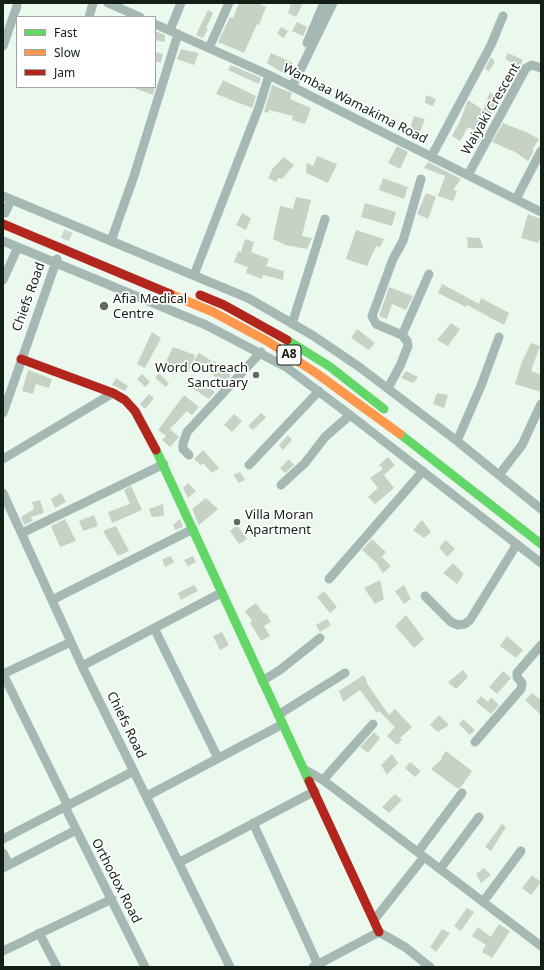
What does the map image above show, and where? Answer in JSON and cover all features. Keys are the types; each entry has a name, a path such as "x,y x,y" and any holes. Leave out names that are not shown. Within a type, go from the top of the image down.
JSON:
{"main road":[{"name":"A8","path":"3,224 206,309 267,341 316,373 387,424 541,544"},
{"name":"A8","path":"189,290 224,305 272,331 328,366 391,414"},
{"path":"21,359 113,393 125,400 135,411 164,464 221,593 315,790 379,932"}],"street":[{"path":"89,16 93,3"},
{"path":"111,241 134,176 182,3"},
{"path":"209,48 229,3"},
{"path":"290,85 324,3"},
{"path":"290,85 333,3"},
{"path":"112,4 138,16"},
{"path":"3,46 17,6"},
{"path":"431,157 491,45 503,16"},
{"name":"Wambaa Wamakima Road","path":"156,24 269,74 541,212"},
{"name":"Waiyaki Crescent","path":"468,175 526,68 532,65 541,68"},
{"path":"194,275 256,115 269,74"},
{"path":"516,199 541,151"},
{"path":"388,388 400,366 408,346 407,341 402,335 376,324 372,316 391,264 403,241 421,179"},
{"path":"6,214 7,198 70,227 111,241 248,298 345,357 457,441 541,508"},
{"path":"292,324 325,219"},
{"path":"3,241 18,248 56,260 206,325 261,352 286,367 350,415 541,563"},
{"path":"3,280 18,248"},
{"name":"Chiefs Road","path":"4,408 56,260"},
{"path":"402,335 429,274"},
{"path":"457,441 481,386 499,337"},
{"path":"189,455 183,444 187,432 261,352"},
{"path":"249,465 318,391"},
{"path":"3,459 113,393"},
{"path":"499,475 522,446 541,404"},
{"path":"281,485 305,463 325,437 350,415"},
{"path":"22,533 164,464"},
{"path":"329,579 422,471"},
{"name":"Chiefs Road","path":"3,493 82,666 180,862 230,967"},
{"path":"476,512 501,513"},
{"path":"52,600 192,529"},
{"path":"425,596 451,622 458,625 465,624 470,620 517,544"},
{"path":"82,666 221,593"},
{"path":"154,628 218,758"},
{"path":"262,681 280,670 320,638"},
{"path":"3,674 71,642"},
{"path":"475,742 521,690 522,683 517,677 517,673 541,645"},
{"path":"278,715 345,673"},
{"name":"Orthodox Road","path":"3,674 76,830 145,967"},
{"path":"147,796 283,724"},
{"path":"323,780 373,724"},
{"path":"305,770 323,780 541,946"},
{"path":"3,839 134,772"},
{"path":"180,862 315,790"},
{"path":"374,920 462,793"},
{"path":"440,869 479,817"},
{"path":"252,823 315,966 379,932 404,947 430,967"},
{"path":"3,853 6,867 76,830"},
{"path":"483,902 521,851"},
{"path":"3,951 112,899"},
{"path":"39,933 57,967"}],"building":[{"path":"239,3 258,3 266,7 259,25 257,24 244,53 218,42 230,17 233,18"},
{"path":"291,3 303,3 296,17 288,13"},
{"path":"208,10 213,13 206,28 208,29 203,38 196,35"},
{"path":"297,22 307,27 303,36 292,31"},
{"path":"281,27 288,31 284,38 277,34"},
{"path":"156,31 165,35 165,42 156,40"},
{"path":"181,49 199,53 194,65 177,59"},
{"path":"156,52 163,54 161,63 156,61"},
{"path":"271,53 293,63 286,75 267,63"},
{"path":"508,53 523,60 519,67 505,59"},
{"path":"491,57 495,62 489,71 485,69"},
{"path":"231,65 261,78 259,84 228,70"},
{"path":"223,80 256,96 252,108 216,94"},
{"path":"272,85 292,93 290,99 311,108 305,124 292,120 293,116 269,110 268,113 264,112"},
{"path":"134,88 155,88 153,95"},
{"path":"490,92 499,100 485,125 487,126 483,134 468,127 460,141 452,136 460,121 468,100 483,110"},
{"path":"426,95 436,99 433,106 425,103"},
{"path":"414,116 425,119 420,132 410,129"},
{"path":"503,123 539,139 532,150 534,151 528,161 515,152 492,142"},
{"path":"397,146 408,152 400,169 388,163"},
{"path":"317,156 337,164 328,183 306,173 307,163 313,166"},
{"path":"284,157 294,165 282,179 278,178 276,182 268,178 273,168"},
{"path":"428,162 461,179 453,190 457,191 453,201 438,196 445,176 424,168"},
{"path":"383,178 408,187 404,199 379,190"},
{"path":"426,193 436,197 428,219 417,214"},
{"path":"296,197 311,200 302,236 312,238 307,249 285,245 273,239 280,206 293,209"},
{"path":"365,203 396,212 392,226 361,217"},
{"path":"242,213 251,218 246,230 236,225"},
{"path":"528,214 541,219 541,236 538,243 521,238"},
{"path":"356,230 384,239 380,247 376,246 367,266 346,259"},
{"path":"467,237 480,238 483,248 468,248"},
{"path":"245,239 254,242 251,252 269,259 266,266 284,271 283,280 263,275 262,279 246,273 248,267 234,262 238,251 241,252"},
{"path":"442,284 479,304 481,298 509,313 504,325 467,305 466,307 438,293"},
{"path":"389,287 413,296 406,310 392,304 387,319 379,316"},
{"path":"451,323 460,329 448,346 437,340"},
{"path":"357,329 375,343 369,350 351,338"},
{"path":"152,332 161,338 145,368 137,364"},
{"path":"531,343 540,346 531,371 541,375 541,392 515,384 522,362"},
{"path":"173,347 195,355 189,372 176,368 173,375 163,368"},
{"path":"199,353 213,362 214,361 231,375 224,384 194,360"},
{"path":"28,370 52,379 49,388 36,384 33,394 22,391"},
{"path":"406,371 418,377 413,383 401,378"},
{"path":"159,373 169,383 166,387 155,378"},
{"path":"142,374 150,382 145,387 137,379"},
{"path":"191,375 215,392 209,399 186,384"},
{"path":"116,378 128,386 125,391 112,385"},
{"path":"437,393 448,395 444,408 433,404"},
{"path":"149,394 154,398 145,409 140,404"},
{"path":"184,395 199,407 192,415 187,411 170,429 179,437 170,447 162,440 166,436 158,430"},
{"path":"261,413 266,417 253,430 248,426"},
{"path":"234,414 242,421 232,432 224,425"},
{"path":"288,435 292,440 283,450 279,445"},
{"path":"203,450 219,468 212,473 203,463 201,465 194,459"},
{"path":"388,457 395,465 384,475 394,488 375,504 368,497 378,488 370,478 383,469 379,465"},
{"path":"289,459 294,465 285,473 280,468"},
{"path":"240,472 245,480 239,483 233,475"},
{"path":"188,483 196,491 188,498 183,488"},
{"path":"131,486 142,510 112,523 108,512 130,504 124,490"},
{"path":"61,493 66,502 55,508 51,499"},
{"path":"206,498 218,509 199,525 192,509"},
{"path":"40,500 44,513 31,517 33,521 24,525 21,517 34,509 32,502"},
{"path":"163,504 164,516 152,517 149,509"},
{"path":"94,515 98,526 83,531 79,521"},
{"path":"65,519 76,541 60,547 51,526"},
{"path":"180,519 183,527 175,530 173,525"},
{"path":"422,520 431,532 424,538 413,530"},
{"path":"237,525 247,539 239,544 230,531"},
{"path":"116,526 129,551 118,556 103,531"},
{"path":"372,539 386,552 382,557 391,566 383,573 378,566 379,565 362,550"},
{"path":"446,540 455,549 447,557 439,547"},
{"path":"171,556 174,562 165,567 162,559"},
{"path":"193,556 196,562 188,566 184,560"},
{"path":"453,563 464,574 457,584 443,573"},
{"path":"380,580 384,599 375,604 364,588"},
{"path":"194,585 198,591 181,600 178,593"},
{"path":"404,585 411,599 404,604 395,591"},
{"path":"324,591 337,607 330,613 317,597"},
{"path":"256,603 264,614 266,613 271,622 264,626 270,636 261,641 250,623 252,621 245,611"},
{"path":"406,615 424,639 414,648 395,626"},
{"path":"327,619 331,625 320,632 316,625"},
{"path":"222,632 229,645 220,650 213,636"},
{"path":"507,636 523,650 516,658 500,646"},
{"path":"463,670 468,677 456,689 448,682"},
{"path":"503,671 511,678 497,694 489,687"},
{"path":"364,675 368,685 389,715 395,709 412,727 400,738 402,740 397,745 387,736 395,727 379,711 377,713 360,690 343,702 339,691"},
{"path":"532,693 541,700 541,715 525,700"},
{"path":"481,696 488,702 491,697 499,705 491,714 476,702"},
{"path":"439,715 449,725 438,732 430,725"},
{"path":"463,719 475,730 470,735 459,724"},
{"path":"374,732 380,738 368,753 360,747"},
{"path":"446,751 472,771 458,789 431,769 442,759 441,758"},
{"path":"392,754 398,763 387,775 381,765"},
{"path":"410,762 421,771 415,777 405,768"},
{"path":"395,794 402,800 389,813 382,807"},
{"path":"502,824 506,827 491,851 485,847"},
{"path":"484,868 491,875 481,883 476,874"},
{"path":"532,875 541,882 531,895 522,888"},
{"path":"467,908 474,912 461,931 454,926"},
{"path":"499,924 510,931 492,958 482,952 486,945 472,936 478,927 491,937"},
{"path":"442,929 450,933 436,952 430,947"}],"tunnel":[{"path":"60,252 69,229"}],"traffic: fast":[{"path":"287,340 329,366 384,409"},
{"path":"400,434 541,544"},
{"path":"156,450 309,781"}],"traffic: jam":[{"path":"3,224 170,294"},
{"path":"200,295 224,305 287,340"},
{"path":"21,359 113,393 125,400 135,411 156,450"},
{"path":"309,781 379,932"}],"traffic: slow":[{"path":"170,294 213,312 267,341 316,373 400,434"}],"place":[{"name":"Afia Medical Centre","path":"104,306"},
{"name":"Word Outreach Sanctuary","path":"256,375"},
{"name":"Villa Moran Apartment","path":"237,522"}]}
